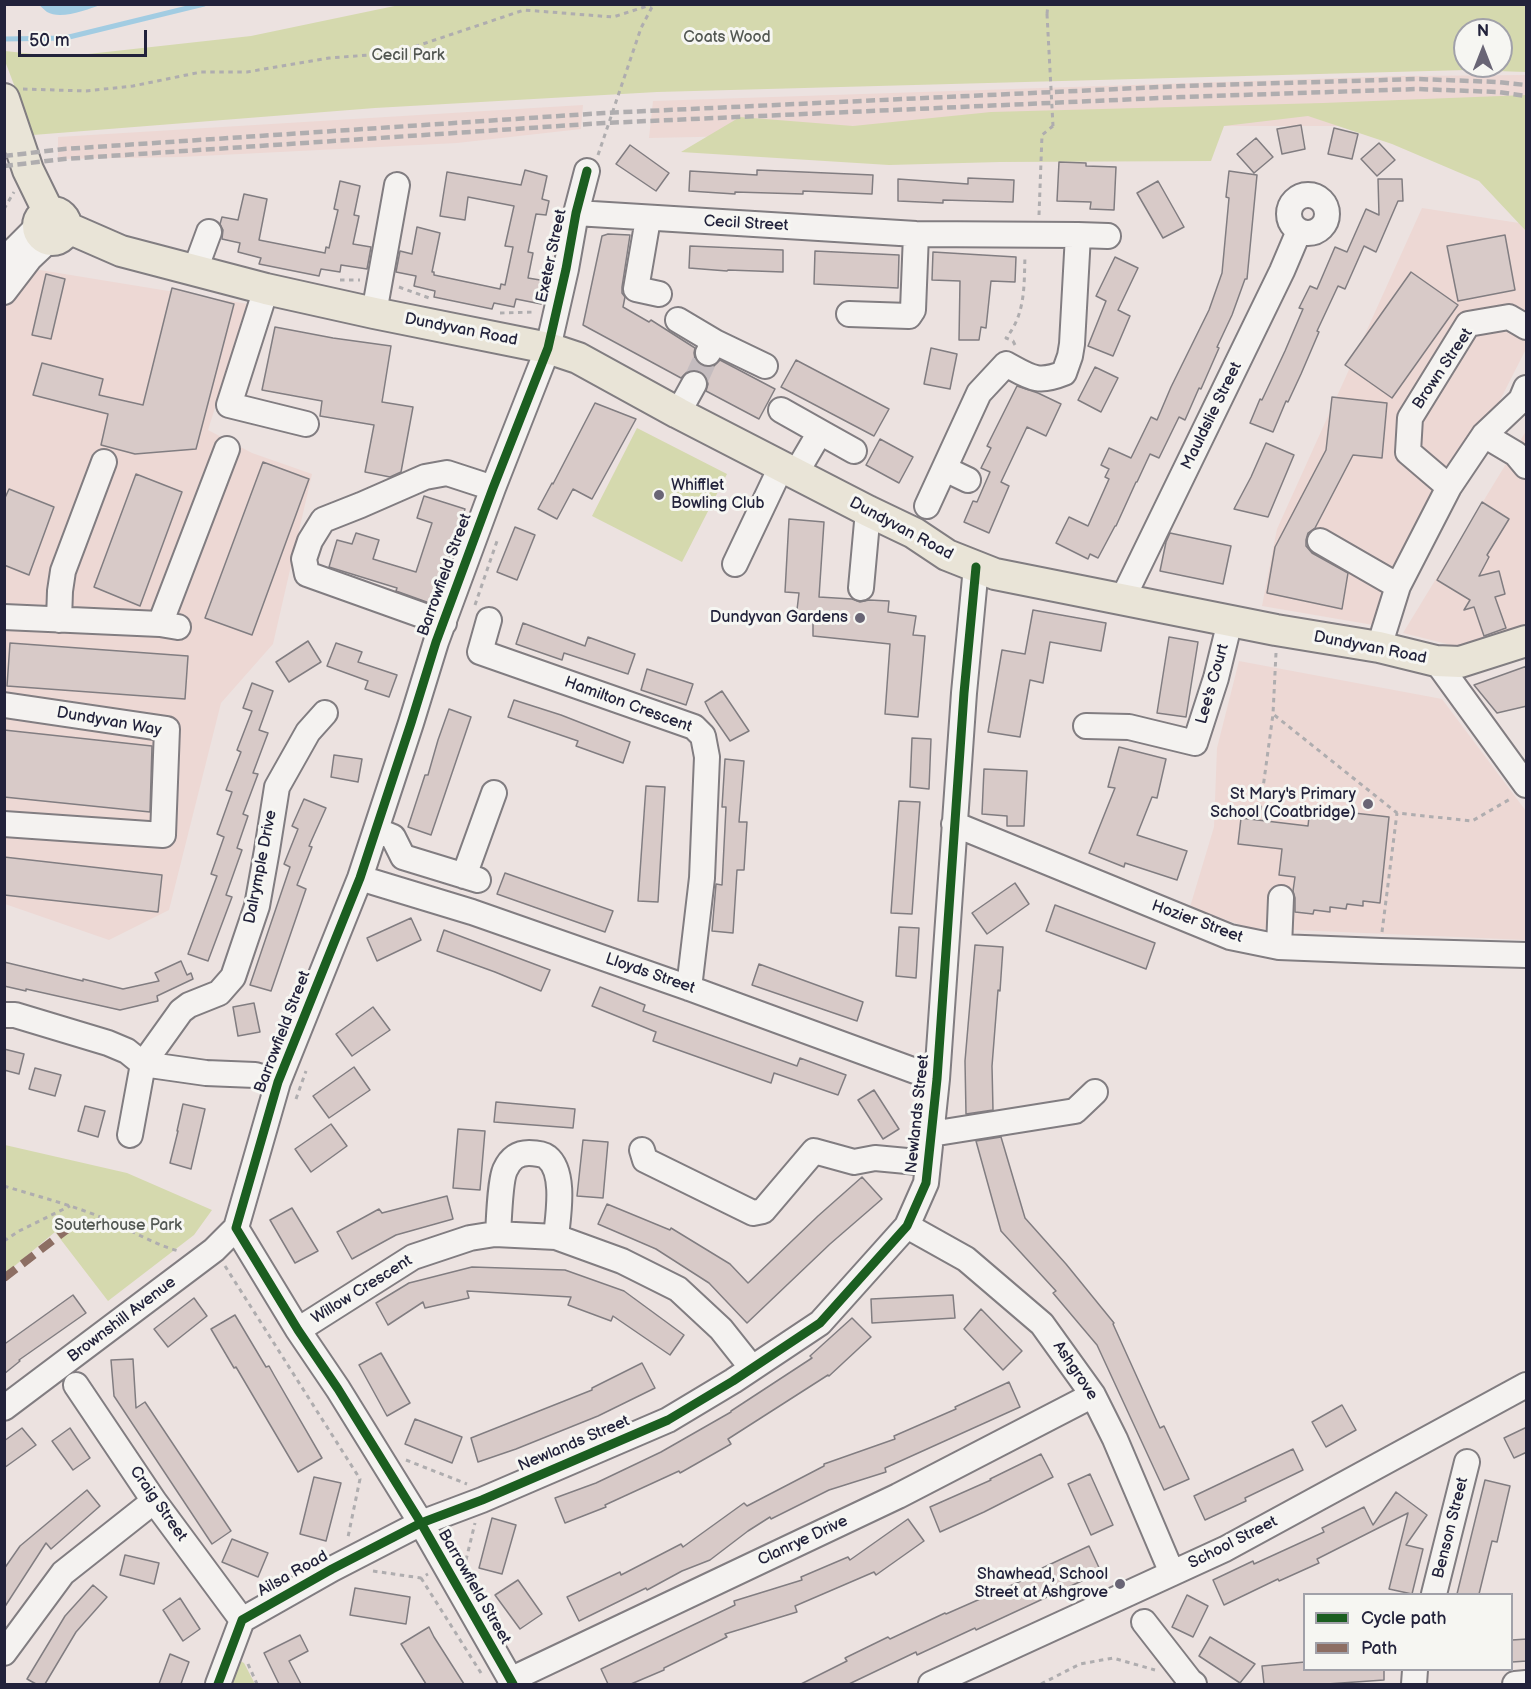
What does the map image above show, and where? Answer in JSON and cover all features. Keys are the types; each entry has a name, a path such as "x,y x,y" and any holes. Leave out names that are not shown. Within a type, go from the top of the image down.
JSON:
{"main road":[{"path":"10,94 28,170 51,226"},
{"name":"Dundyvan Road","path":"51,226 121,251 266,289 548,348 578,358 914,533 947,555 995,574 1276,630 1379,647 1436,660 1460,662 1527,641"}],"street":[{"name":"Exeter Street","path":"548,348 586,171"},
{"path":"374,313 397,185"},
{"name":"Cecil Street","path":"576,213 916,234 1108,236"},
{"path":"648,219 636,289 659,294"},
{"path":"4,266 7,257 51,226"},
{"path":"4,292 51,226"},
{"name":"Mauldslie Street","path":"1122,600 1282,271 1299,231"},
{"path":"195,270 209,232"},
{"path":"849,314 909,316 913,310 916,234"},
{"path":"927,506 979,393 1012,357 1028,376 1038,380 1064,373 1072,344 1078,236"},
{"path":"266,289 229,405 306,424"},
{"name":"Brown Street","path":"1449,488 1408,452 1410,418 1468,324 1509,317 1527,327"},
{"path":"678,320 711,347 765,366"},
{"name":"Barrowfield Street","path":"512,1682 421,1522 338,1389 298,1330 236,1228 278,1082 360,878 436,642 548,348"},
{"path":"678,412 693,384"},
{"path":"1379,647 1398,586 1449,488 1484,435 1521,400 1527,388"},
{"path":"781,410 854,451"},
{"path":"735,564 789,469 820,432"},
{"path":"1484,435 1516,454 1527,466"},
{"path":"4,617 169,626 227,449"},
{"path":"59,620 63,571 104,462"},
{"path":"945,469 968,480"},
{"path":"444,623 307,574 304,559 310,541 323,520 425,477 447,473 493,488"},
{"path":"861,588 868,511"},
{"path":"1320,541 1398,586"},
{"name":"Newlands Street","path":"421,1522 488,1498 668,1420 820,1323 907,1226 926,1183 937,1079 954,824 976,567"},
{"name":"Hamilton Crescent","path":"480,616 480,652 694,728 704,736 706,757 702,878 689,988"},
{"name":"Lee's Court","path":"1086,726 1129,727 1196,743 1216,678 1230,621"},
{"path":"1436,660 1521,790"},
{"name":"Dundyvan Way","path":"4,705 167,729 163,835 4,824"},
{"name":"Dalrymple Drive","path":"143,1064 181,1011 189,1005 219,993 233,977 257,906 276,787 308,732 325,712"},
{"path":"376,830 393,837 404,857 471,878 494,793"},
{"name":"Hozier Street","path":"954,824 1230,937 1279,946 1527,955"},
{"name":"Lloyds Street","path":"360,878 472,912 689,988 937,1079"},
{"path":"1279,946 1281,898"},
{"path":"4,1015 15,1015 108,1043 127,1051 143,1064 206,1074 255,1075 278,1082"},
{"path":"130,1135 143,1064"},
{"path":"931,1134 1076,1111 1095,1092"},
{"path":"642,1150 645,1160 753,1213 763,1211 814,1151 854,1162 875,1158 928,1163"},
{"path":"498,1234 503,1172 510,1161 519,1154 531,1153 546,1156 553,1164 558,1179 556,1237"},
{"name":"Ashgrove","path":"907,1226 966,1259 1042,1324 1093,1395 1115,1439 1172,1573"},
{"name":"Brownshill Avenue","path":"4,1408 209,1254 236,1228"},
{"name":"Willow Crescent","path":"298,1330 413,1257 470,1238 498,1234 556,1237 622,1261 678,1289 721,1329 752,1368"},
{"name":"Craig Street","path":"76,1385 154,1501 242,1620"},
{"name":"School Street","path":"931,1684 960,1679 1225,1549 1527,1385"},
{"name":"Clanrye Drive","path":"512,1682 898,1496 1093,1395"},
{"name":"Benson Street","path":"1434,1593 1467,1462"},
{"path":"4,1653 63,1573 154,1501"},
{"name":"Ailsa Road","path":"242,1620 421,1522"},
{"path":"218,1684 242,1620"},
{"path":"1144,1622 1194,1684"},
{"path":"1515,1684 1527,1683"}],"path":[{"path":"1012,357 1013,341 1006,338 1015,328 1024,298 1042,135 1053,126 1048,4"},
{"path":"10,94 86,91 132,86 201,72 247,72 329,58 396,53 524,10 613,17 654,5"},
{"path":"586,171 596,160 641,28 654,5"},
{"path":"480,616 481,590 498,537"},
{"path":"1260,810 1272,714 1276,630"},
{"path":"1272,714 1397,813 1472,821 1521,790"},
{"path":"1381,951 1397,813"},
{"path":"295,1102 306,1071"},
{"path":"4,1186 71,1206 111,1221 166,1248 209,1254 242,1290 360,1479 341,1565 421,1578 445,1565"},
{"path":"4,1241 19,1231 71,1206"},
{"path":"398,1457 488,1498 458,1588"},
{"path":"421,1578 482,1675"},
{"path":"1041,1684 1080,1664 1113,1658 1157,1671"}],"shaded area":[{"path":"1513,75 1526,75 1526,149 1419,126 1223,126 649,138 653,101 1402,76 1513,78"},
{"path":"583,105 581,129 457,143 181,157 58,159 58,137"},
{"path":"1422,208 1519,223 1526,231 1526,349 1385,627 1262,606 1277,529"},
{"path":"40,270 248,304 208,430 252,453 312,474 273,644 221,703 169,910 109,940 5,904 5,277"},
{"path":"1526,431 1526,632 1471,650 1403,633"},
{"name":"St Mary's Primary School (Coatbridge)","path":"1239,661 1442,699 1526,811 1526,940 1249,928 1190,907 1214,827 1217,748"}],"green space":[{"name":"Cecil Park","path":"404,4 1526,5 1526,72 1513,72 1513,18 1453,18 1453,70 657,92 375,108 33,135 5,61 5,51 61,57 251,36"},
{"path":"1526,95 1526,231 1479,181 1392,144 1308,116 1224,126 1211,161 889,165 681,152 740,117 853,126 991,112"},
{"name":"Whifflet Bowling Club","path":"637,428 727,474 682,562 592,516"},
{"name":"Souterhouse Park","path":"5,1145 127,1173 212,1210 194,1235 108,1301 55,1232 5,1274"},
{"path":"240,1661 244,1663 255,1684 228,1684"}],"water":[{"path":"39,5 100,5 59,15 47,12"}],"building":[{"path":"1301,125 1305,149 1282,154 1277,129"},
{"path":"1334,128 1358,134 1352,159 1328,154"},
{"path":"1256,138 1273,157 1254,173 1237,154"},
{"path":"1379,143 1395,160 1377,176 1361,159"},
{"path":"630,145 669,173 656,191 616,164"},
{"path":"1059,162 1116,167 1114,210 1090,209 1091,202 1057,201"},
{"path":"525,170 547,176 542,199 549,201 546,215 536,214 528,252 533,253 528,278 546,281 541,304 516,299 514,307 494,303 492,309 434,297 435,291 414,286 416,276 396,272 400,251 412,254 417,227 440,233 432,272 434,275 500,289 501,284 505,285 513,247 505,246 514,206 468,197 465,220 440,216 447,172 521,185"},
{"path":"757,170 873,175 872,194 803,191 803,194 735,192 735,194 689,191 690,171 757,175"},
{"path":"1229,171 1257,175 1247,279 1245,279 1201,389 1199,388 1185,420 1179,417 1159,458 1150,454 1098,558 1090,554 1088,559 1056,543 1069,517 1088,526 1109,479 1105,477 1109,469 1101,465 1109,448 1131,458 1151,417 1157,420 1209,310 1222,273 1229,198 1226,197"},
{"path":"968,178 1014,180 1013,202 898,201 898,179 968,184"},
{"path":"1378,179 1402,179 1403,201 1398,201 1376,252 1364,246 1345,289 1338,286 1317,331 1319,332 1301,374 1273,432 1250,423 1285,351 1303,309 1299,308 1310,286 1317,289 1335,247 1347,252 1366,209 1379,215"},
{"path":"340,181 360,186 354,215 359,216 353,244 371,247 367,269 341,265 340,272 321,269 319,276 259,264 261,258 238,252 240,243 222,239 223,230 220,224 222,217 238,220 244,194 267,199 259,240 325,253 326,247 329,248 338,210 334,209"},
{"path":"1158,181 1184,227 1163,238 1137,193"},
{"path":"630,235 622,287 625,297 623,307 649,322 651,320 695,348 695,359 701,365 714,366 720,360 775,389 759,419 706,391 708,384 706,377 700,371 687,372 681,378 583,325 602,236"},
{"path":"1505,235 1515,290 1458,301 1447,246"},
{"path":"690,246 783,250 783,272 689,268"},
{"path":"815,251 899,255 898,288 814,284"},
{"path":"933,252 1016,257 1015,282 991,281 986,328 981,327 979,340 959,340 960,281 932,280"},
{"path":"1115,257 1138,268 1118,310 1130,316 1113,356 1088,346 1106,301 1096,296"},
{"path":"1411,272 1458,305 1392,398 1345,365"},
{"path":"46,274 65,279 51,339 32,335"},
{"path":"172,288 234,304 196,449 135,454 101,445 108,414 33,395 42,363 103,379 99,395 143,405"},
{"path":"275,327 391,346 382,402 413,407 401,472 390,477 365,472 374,425 320,416 322,401 262,390"},
{"path":"931,348 957,354 950,389 924,384"},
{"path":"796,360 889,409 874,436 781,387"},
{"path":"1095,367 1118,378 1101,412 1078,400"},
{"path":"1017,386 1061,404 1046,436 1027,427 1001,482 1009,486 989,533 964,522 973,501 977,502 990,472 981,468 991,448 987,446"},
{"path":"1332,397 1387,403 1382,458 1353,455 1315,528 1308,533 1306,540 1306,546 1312,553 1348,573 1342,609 1267,593 1275,547 1326,450"},
{"path":"595,403 636,419 592,499 573,489 557,519 538,509"},
{"path":"880,439 913,457 899,483 866,465"},
{"path":"1266,443 1294,455 1268,517 1234,509"},
{"path":"263,462 309,479 252,635 205,618"},
{"path":"136,474 182,492 140,606 94,587"},
{"path":"9,489 54,507 29,575 4,565 4,500"},
{"path":"424,496 465,509 435,605 396,591 397,588 329,567 337,540 352,544 356,533 379,540 373,559 416,572 432,523 417,518"},
{"path":"1482,502 1509,519 1487,555 1489,557 1479,576 1499,571 1505,594 1495,597 1506,628 1484,636 1474,607 1464,610 1470,600 1437,580"},
{"path":"789,519 824,522 819,597 852,599 860,602 889,601 888,612 916,616 913,635 925,636 918,717 885,714 890,644 813,636 813,619 796,618 799,593 785,592"},
{"path":"515,527 535,535 517,580 497,572"},
{"path":"1170,533 1231,546 1223,584 1160,571"},
{"path":"1033,610 1106,623 1101,651 1050,642 1043,683 1030,680 1020,737 988,732 1002,650 1025,654"},
{"path":"523,623 585,646 588,637 635,654 628,674 564,653 562,660 516,644"},
{"path":"1169,637 1198,642 1186,717 1157,713"},
{"path":"308,641 321,662 289,682 276,662"},
{"path":"10,643 188,656 185,699 7,686"},
{"path":"336,643 362,652 358,662 397,675 389,697 365,689 368,681 327,666"},
{"path":"1527,666 1527,706 1497,713 1474,685"},
{"path":"647,669 693,684 686,705 641,690"},
{"path":"252,683 273,691 259,730 268,733 253,773 258,774 243,814 248,816 237,848 242,850 226,895 232,897 208,961 188,954 217,876 211,874 224,837 217,834 232,792 226,790 241,752 237,750 252,711 243,708"},
{"path":"722,691 749,731 730,741 705,702"},
{"path":"514,700 561,715 630,742 623,763 576,746 578,741 508,717"},
{"path":"449,709 471,717 431,835 408,827 425,775 428,775"},
{"path":"4,730 152,746 150,812 4,797"},
{"path":"912,738 931,739 929,789 910,787"},
{"path":"1119,747 1166,759 1157,798 1152,797 1137,835 1187,851 1177,880 1125,863 1124,867 1089,853 1115,788 1108,787"},
{"path":"334,755 362,759 358,782 331,777"},
{"path":"725,759 744,761 739,822 747,822 744,870 737,870 733,933 712,931 716,884 722,885 726,807 722,807"},
{"path":"984,769 1027,771 1024,826 1007,826 1007,816 982,814"},
{"path":"646,786 665,787 658,902 638,901"},
{"path":"304,799 326,808 309,846 312,847 297,885 306,889 271,991 250,985 290,867 284,864 298,829 292,826"},
{"path":"899,801 920,802 912,914 891,913"},
{"path":"1310,808 1389,817 1380,903 1363,901 1363,906 1347,904 1346,909 1330,907 1330,912 1314,910 1313,914 1295,912 1293,891 1295,877 1279,875 1282,849 1238,844 1241,818 1308,826"},
{"path":"4,857 162,875 158,912 4,895"},
{"path":"505,873 613,911 605,932 497,894"},
{"path":"1015,883 1029,904 987,934 972,913"},
{"path":"1055,905 1155,943 1146,969 1046,931"},
{"path":"411,918 421,940 377,961 367,938"},
{"path":"899,927 919,928 916,978 896,976"},
{"path":"444,930 550,970 541,991 437,951"},
{"path":"975,945 1003,947 992,1066 993,1110 966,1114 965,1061"},
{"path":"181,961 187,975 191,973 193,979 157,996 158,1001 120,1010 4,986 4,962 123,989 159,981 155,973"},
{"path":"759,964 863,1002 857,1021 752,985"},
{"path":"600,987 645,1005 643,1011 797,1066 800,1058 846,1075 838,1095 774,1073 771,1083 653,1041 656,1032 592,1006"},
{"path":"254,1003 260,1032 238,1036 233,1007"},
{"path":"373,1007 390,1030 352,1056 336,1034"},
{"path":"4,1049 24,1054 19,1074 4,1070"},
{"path":"354,1067 370,1090 329,1118 313,1096"},
{"path":"35,1068 61,1075 55,1096 29,1089"},
{"path":"874,1090 899,1129 883,1139 858,1100"},
{"path":"496,1102 575,1109 573,1128 494,1122"},
{"path":"183,1104 205,1109 191,1169 170,1163"},
{"path":"85,1106 105,1111 98,1137 78,1131"},
{"path":"331,1124 347,1146 311,1172 295,1149"},
{"path":"458,1129 485,1131 480,1190 453,1188"},
{"path":"1001,1137 1025,1218 1114,1323 1160,1428 1164,1426 1189,1479 1164,1490 1097,1345 1053,1293 1056,1291 1001,1231 976,1141"},
{"path":"583,1140 608,1142 603,1198 577,1196"},
{"path":"862,1177 882,1199 830,1244 747,1323 709,1283 656,1249 598,1224 607,1204 670,1230 671,1228 730,1264 748,1283"},
{"path":"447,1196 453,1219 396,1235 352,1259 337,1232 379,1209 382,1213"},
{"path":"292,1208 318,1251 295,1263 270,1220"},
{"path":"472,1267 565,1270 624,1291 684,1335 670,1355 613,1316 611,1321 568,1305 571,1297 467,1291 469,1298 425,1308 423,1302 388,1325 376,1303 409,1283"},
{"path":"73,1295 86,1313 19,1360 4,1374 4,1341 6,1343"},
{"path":"953,1295 955,1318 872,1323 871,1299"},
{"path":"194,1298 207,1316 168,1347 154,1329"},
{"path":"981,1309 1022,1351 1003,1370 964,1329"},
{"path":"235,1315 266,1367 269,1366 322,1458 298,1472 211,1329"},
{"path":"852,1318 871,1337 829,1376 728,1439 731,1444 680,1473 679,1471 605,1505 606,1507 565,1523 555,1498 596,1483 661,1452 731,1412 812,1358 810,1356"},
{"path":"381,1353 410,1403 387,1416 359,1365"},
{"path":"133,1359 136,1408 145,1402 231,1531 212,1544 114,1396 111,1360"},
{"path":"642,1363 655,1388 598,1416 478,1462 471,1438 592,1390"},
{"path":"1009,1382 1020,1407 885,1468 886,1472 829,1490 771,1519 770,1517 710,1560 682,1571 647,1590 646,1588 579,1621 567,1597 620,1572 621,1575 681,1544 683,1547 744,1503 747,1506 824,1464 895,1439 894,1436 956,1409 955,1407"},
{"path":"1342,1405 1356,1430 1326,1447 1312,1422"},
{"path":"415,1419 462,1437 452,1463 405,1444"},
{"path":"1527,1427 1527,1452 1514,1458 1504,1438"},
{"path":"22,1428 36,1445 4,1468 4,1441"},
{"path":"70,1428 90,1458 73,1470 52,1441"},
{"path":"1293,1449 1303,1470 1205,1520 1194,1496"},
{"path":"1041,1454 1053,1477 940,1532 930,1507 991,1480"},
{"path":"1090,1474 1113,1525 1091,1535 1068,1484"},
{"path":"314,1477 341,1483 326,1541 300,1534"},
{"path":"1485,1480 1510,1486 1497,1542 1492,1541 1479,1593 1457,1593"},
{"path":"87,1490 100,1506 51,1549 46,1543 4,1608 4,1569 20,1546"},
{"path":"1396,1492 1427,1515 1406,1545 1423,1549 1412,1593 1389,1589 1408,1513 1317,1559 1319,1563 1279,1581 1278,1579 1224,1605 1213,1580 1324,1532 1322,1528 1364,1507 1373,1525"},
{"path":"492,1518 516,1525 502,1574 479,1568"},
{"path":"908,1519 924,1541 876,1575 874,1572 795,1606 797,1612 725,1634 727,1637 664,1670 631,1684 608,1684 601,1669 735,1605 734,1601 802,1580 801,1577 848,1557 850,1560"},
{"path":"232,1539 268,1553 258,1577 222,1562"},
{"path":"1089,1546 1101,1572 976,1630 975,1628 917,1655 916,1652 849,1684 801,1684 847,1661 845,1658 888,1637 890,1639 1037,1574 1036,1571"},
{"path":"125,1555 159,1563 154,1584 120,1575"},
{"path":"518,1580 542,1614 520,1629 495,1595"},
{"path":"93,1585 107,1597 76,1632 45,1684 36,1684 27,1679 65,1616"},
{"path":"355,1588 410,1597 406,1624 350,1615"},
{"path":"1187,1595 1208,1606 1193,1637 1172,1627"},
{"path":"180,1598 200,1629 183,1641 163,1610"},
{"path":"429,1627 464,1684 426,1684 401,1644"},
{"path":"300,1635 308,1651 289,1661 301,1684 279,1684 264,1653"},
{"path":"1210,1637 1255,1664 1240,1683 1199,1656"},
{"path":"1527,1639 1527,1661 1513,1662 1513,1640"},
{"path":"170,1654 189,1662 181,1684 159,1684"},
{"path":"1303,1662 1303,1671 1384,1671 1384,1680 1327,1684 1264,1684 1262,1666"}],"waterway":[{"path":"4,39 65,38 204,4"}],"tunnel":[{"path":"694,384 708,353"}],"railway":[{"path":"4,156 64,149 604,113 1182,86 1417,79 1526,85"},
{"path":"4,166 64,159 604,123 1182,97 1417,89 1498,92 1526,96"}],"marked path":[{"path":"4,1278 69,1228"}],"cycle path":[{"path":"513,1684 421,1523 236,1228 278,1082 360,878 436,642 548,348 587,171"},
{"path":"218,1684 242,1620 332,1569 421,1523 482,1500 668,1420 733,1381 820,1323 907,1226 926,1183 937,1079 964,693 976,567"}],"place":[{"name":"Whifflet Bowling Club","path":"659,495"},
{"name":"Dundyvan Gardens","path":"860,618"},
{"name":"St Mary's Primary School (Coatbridge)","path":"1368,804"},
{"name":"Shawhead, School Street at Ashgrove","path":"1120,1584"}],"park label":[{"name":"Coats Wood","path":"727,38"}]}
